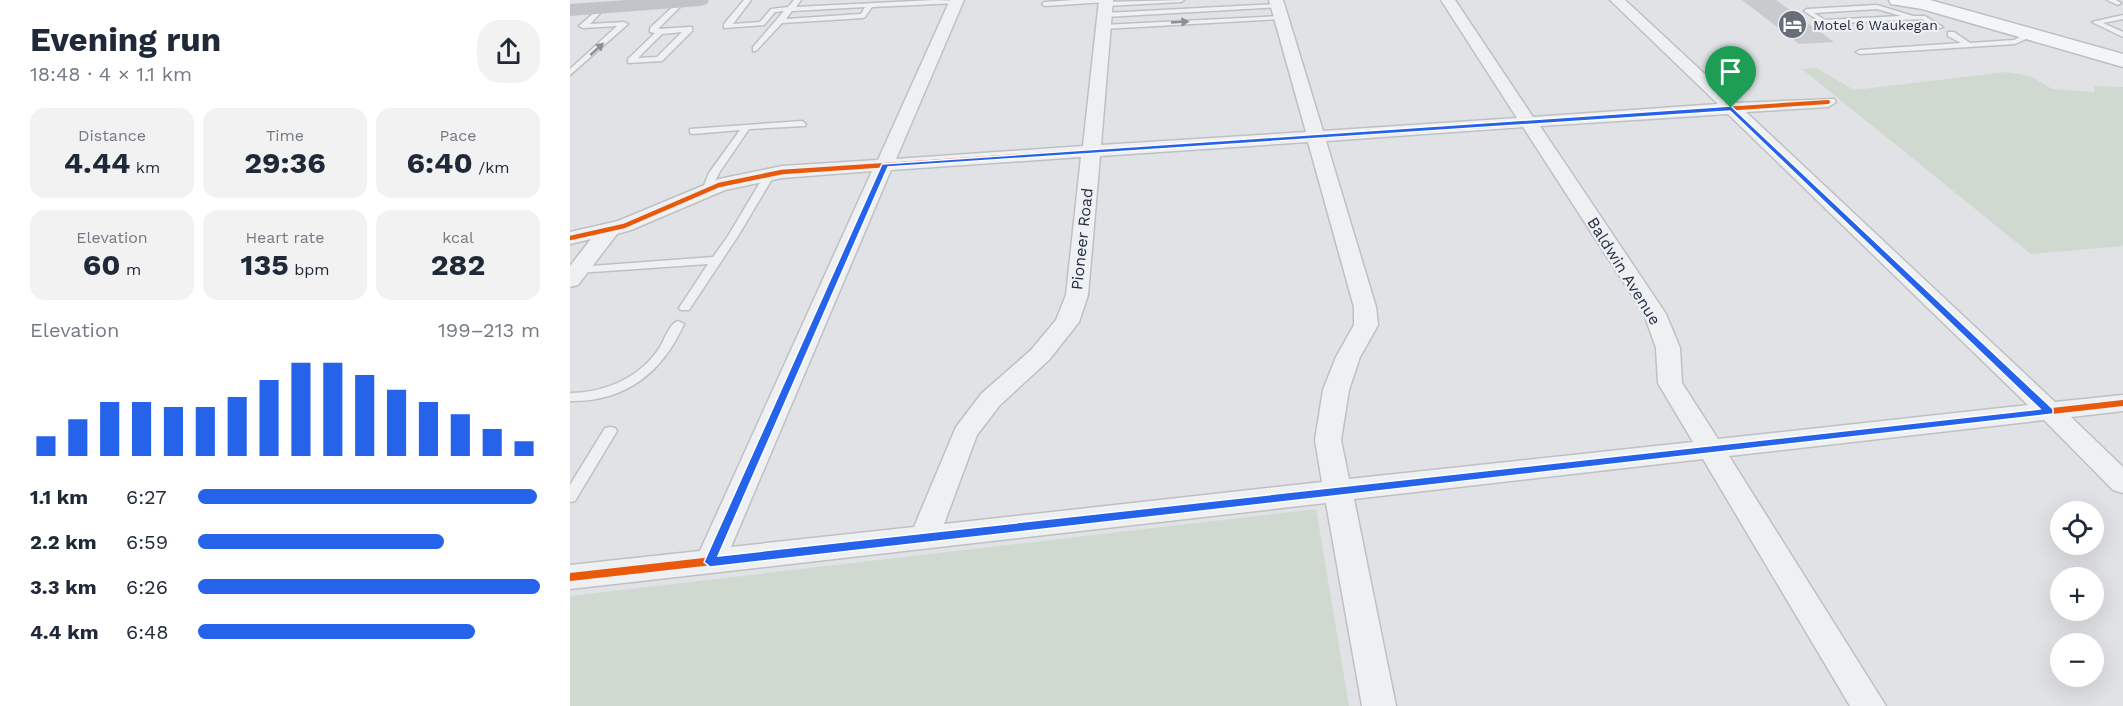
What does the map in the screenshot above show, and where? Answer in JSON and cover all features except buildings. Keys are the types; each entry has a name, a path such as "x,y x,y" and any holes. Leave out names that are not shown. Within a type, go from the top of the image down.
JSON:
{"main road":[{"path":"1898,0 1927,12 2033,34 2123,60"},
{"path":"576,21 603,8 692,1"}],"street":[{"path":"710,562 957,0"},
{"name":"Baldwin Avenue","path":"1448,0 1655,314 1668,348 1670,383 1709,450 1869,706"},
{"path":"1617,0 2123,483"},
{"path":"1278,8 1365,308 1366,325 1348,357 1336,390 1328,440 1379,706"},
{"name":"Pioneer Road","path":"924,538 965,433 991,399 1040,355 1067,322 1077,295 1105,9"},
{"path":"570,238 609,230 657,214 707,190 744,178 770,174 1828,102"},
{"path":"574,275 609,230"},
{"path":"570,577 2123,404"}],"lane":[{"path":"748,0 727,26 762,24 780,1"},
{"path":"756,49 798,0"},
{"path":"773,10 957,0"},
{"path":"1105,9 1181,0"},
{"path":"1198,0 1202,21"},
{"path":"1224,0 1225,9"},
{"path":"660,32 631,61 659,59 688,29 660,32 653,30 692,1"},
{"path":"1045,4 1202,21 1278,8"},
{"path":"781,21 863,16 870,5"},
{"path":"1877,7 1927,12 1824,22 1807,11 1877,7"},
{"path":"1105,9 1278,8"},
{"path":"2123,17 2096,22 2123,35"},
{"path":"570,73 624,24 576,21"},
{"path":"1951,34 1970,45"},
{"path":"1860,52 2015,42 2033,34"},
{"path":"693,131 802,124"},
{"path":"707,190 714,173 746,127"},
{"path":"686,308 734,236 770,174"},
{"path":"574,275 716,260"},
{"path":"570,397 605,393 638,377 659,357 678,324"},
{"path":"570,497 610,431"}],"shaded area":[{"path":"1816,68 1854,90 2006,72 2030,76 2052,89 2094,92 2095,86 2123,87 2123,246 2031,254 1802,69"},
{"path":"1316,509 1349,706 570,706 570,596"}],"cycle path":[{"path":"570,238 624,226 719,185 782,172 1828,102"},
{"path":"570,577 2123,403"}],"place":[{"name":"Motel 6 Waukegan","path":"1792,25"}],"route":[{"path":"1731,108 1988,351 2049,412 710,562 885,165 1731,108"}]}
